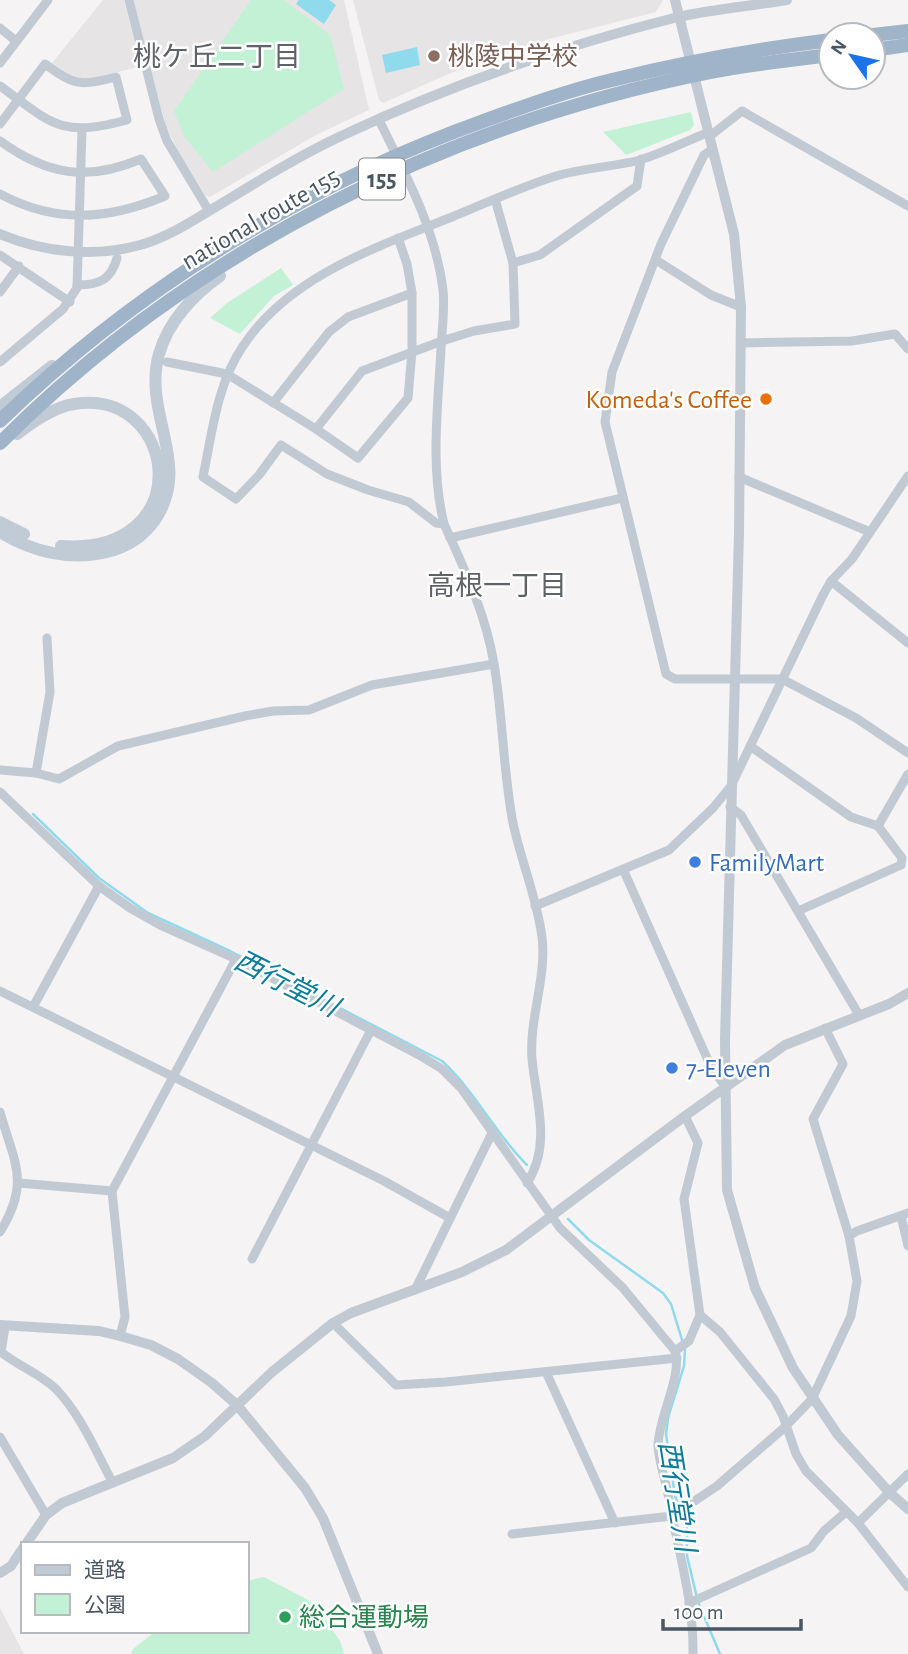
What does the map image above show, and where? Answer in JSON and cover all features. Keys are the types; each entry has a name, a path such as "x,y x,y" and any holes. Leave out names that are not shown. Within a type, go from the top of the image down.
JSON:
{"highway":[{"path":"887,33 908,31"},
{"name":"national route 155","path":"0,421 76,353 163,286 253,227 339,181 440,136 610,80 707,59 817,42"},
{"path":"887,48 908,46"},
{"name":"national route 155","path":"0,445 76,372 174,296 259,242 338,199 442,151 568,108 712,72 817,57"}],"main road":[{"path":"4,529 43,551 85,555 118,549 145,532 164,504 170,481 169,452 156,404 154,377 159,353 169,330 185,306 206,285 338,199"},
{"path":"0,407 49,368 76,353"},
{"path":"0,445 49,413 74,404 93,405 109,407 135,422 152,444 159,461 159,483 151,509 138,524 116,538 86,546 57,546 4,529"}],"street":[{"path":"0,63 48,0"},
{"path":"129,0 167,141 209,211"},
{"path":"676,0 734,234 741,307 725,1086 727,1190 755,1288 793,1368 838,1435 889,1492 908,1509"},
{"path":"0,234 36,246 78,251 113,250 141,244 172,233 339,137 514,65 680,17 787,0"},
{"path":"0,28 16,41"},
{"path":"0,86 18,100 50,121 82,129 127,120 116,77 81,84 62,76 45,64 18,100 0,124"},
{"path":"444,524 436,523 409,502 327,474 281,445 259,475 236,499 203,477 219,399 227,374 242,347 276,305 318,277 398,238 559,176 641,159 710,134 742,111 908,206"},
{"path":"379,120 428,226 439,264 443,292 435,462 444,524 481,610 494,664 513,822 542,938 541,968 532,1032 541,1118 541,1145 531,1176"},
{"path":"0,362 70,302 77,285 82,129"},
{"path":"0,141 20,155 46,167 81,173 101,172 141,159 165,196 136,208 80,217 31,208 0,194"},
{"path":"713,149 704,155 661,244 612,372 605,422 666,674 674,679 782,680 856,718 908,753"},
{"path":"513,263 540,255 637,186 641,159"},
{"path":"316,429 362,371 474,331 515,324 513,263 495,199"},
{"path":"167,362 227,374 358,458 408,398 412,351 412,293 407,264 398,238"},
{"path":"0,255 70,302"},
{"path":"77,285 94,285 113,272 117,258"},
{"path":"656,260 711,295 741,307"},
{"path":"0,292 19,266"},
{"path":"274,403 329,332 348,317 412,293"},
{"path":"741,343 852,341 895,334 908,349"},
{"path":"535,906 669,850 713,808 731,786 831,581 852,559 908,476"},
{"path":"739,477 870,532"},
{"path":"450,538 622,498"},
{"path":"831,581 908,643"},
{"path":"36,773 50,692 47,638"},
{"path":"0,770 36,773 59,779 118,746 245,716 273,711 310,710 372,685 494,664"},
{"path":"750,746 851,817 878,826 902,858 901,865 798,911"},
{"path":"878,826 908,774"},
{"path":"0,792 99,886 162,926 236,958 442,1069 461,1088 531,1176 550,1215 560,1228 623,1288 676,1355"},
{"path":"730,807 741,815 859,1015"},
{"path":"623,869 711,1068 725,1086"},
{"path":"33,1007 99,886"},
{"path":"120,1336 125,1317 112,1191 236,958"},
{"path":"0,990 384,1181 450,1218"},
{"path":"27,1542 46,1515 62,1503 173,1458 205,1436 306,1343 333,1323 351,1313 462,1272 506,1250 725,1086 785,1045 889,1004 908,993"},
{"path":"512,1534 678,1512 717,1486 785,1427 812,1399 851,1316 857,1281 849,1236 813,1119 843,1064 825,1028"},
{"path":"252,1259 371,1030"},
{"path":"0,1112 19,1183 13,1208 0,1232"},
{"path":"685,1116 698,1143 684,1199 700,1315 689,1341 676,1355 673,1385 662,1417 658,1446 678,1512 695,1600 693,1654"},
{"path":"415,1290 493,1131"},
{"path":"19,1183 112,1191"},
{"path":"849,1236 904,1214 908,1245"},
{"path":"700,1315 720,1332 756,1374 779,1407 785,1427 806,1471 859,1524 908,1587"},
{"path":"333,1323 396,1385 546,1372 676,1355"},
{"path":"113,1483 72,1409 55,1389 34,1372 1,1352 3,1326 99,1331 120,1336 151,1345 212,1383 237,1405 305,1488 323,1518 378,1654"},
{"path":"546,1372 615,1522"},
{"path":"0,1437 46,1515"},
{"path":"859,1524 908,1474"},
{"path":"695,1600 811,1548 824,1531 846,1512"},
{"path":"0,1573 11,1566 21,1551"}],"shaded area":[{"path":"103,0 124,0 141,66 91,79 68,75 52,63"},
{"path":"133,0 344,0 369,110 316,135 210,197 206,196 177,150 165,123"},
{"name":"桃陵中学校","path":"353,0 663,0 656,12 549,39 451,73 383,103 379,100"},
{"path":"0,1608 24,1654 0,1654"}],"green space":[{"path":"251,0 284,0 330,35 344,89 213,172 184,136 174,111"},
{"path":"691,112 694,125 690,130 626,155 603,132"},
{"path":"281,268 293,285 274,296 240,334 210,318 227,303"},
{"name":"総合運動場","path":"264,1577 314,1603 340,1641 344,1654 131,1654 133,1649 153,1633 248,1633 248,1581"}],"water":[{"path":"299,0 329,0 336,5 324,24 296,4"},
{"path":"417,47 420,65 386,73 382,55"}],"waterway":[{"name":"西行堂川","path":"33,814 99,878 148,913 230,951 442,1061 527,1165"},
{"name":"西行堂川","path":"568,1219 589,1240 663,1293 671,1304 683,1343"},
{"name":"西行堂川","path":"685,1349 684,1366 668,1418 666,1434 675,1496 687,1527 687,1556 698,1602 720,1654"}],"place":[{"name":"桃陵中学校","path":"434,56"},
{"name":"Komeda's Coffee","path":"766,399"},
{"name":"FamilyMart","path":"695,862"},
{"name":"7-Eleven","path":"672,1068"},
{"name":"総合運動場","path":"285,1617"}],"district":[{"name":"桃ケ丘二丁目","path":"217,56"},
{"name":"高根一丁目","path":"497,585"}]}
